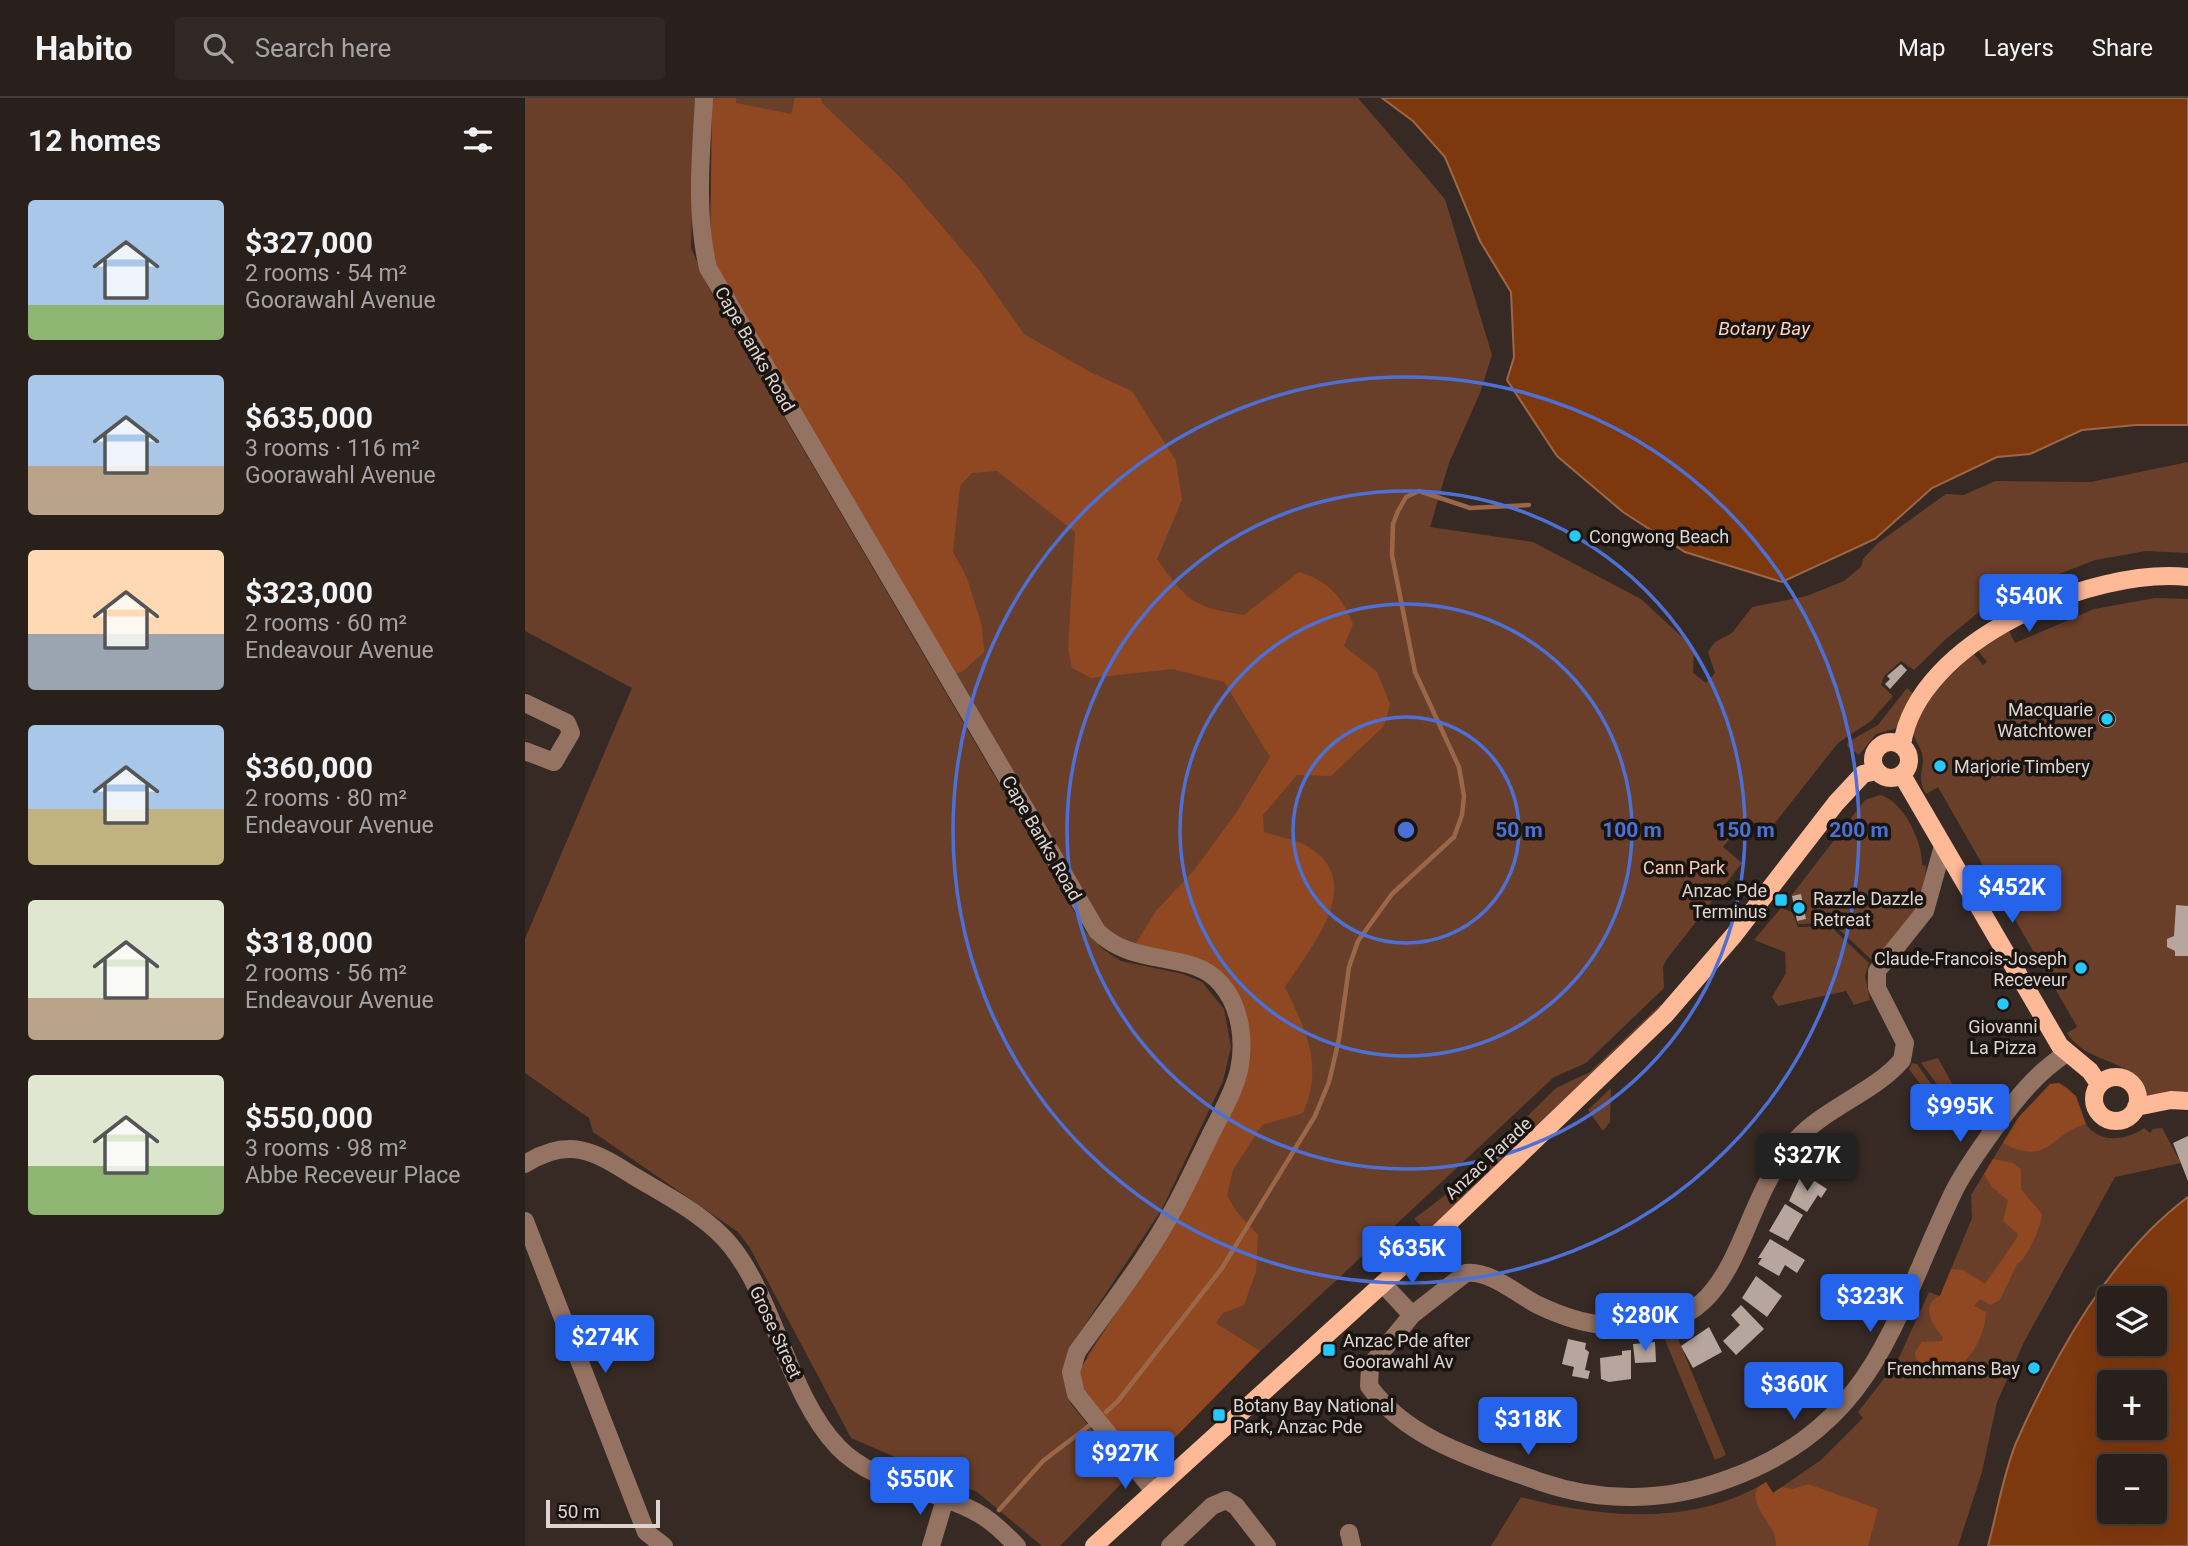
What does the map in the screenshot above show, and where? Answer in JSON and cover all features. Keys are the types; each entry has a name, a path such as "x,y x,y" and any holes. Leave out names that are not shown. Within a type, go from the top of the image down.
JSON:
{"main road":[{"path":"1902,775 1909,760 1902,745 1907,718 1927,688 1953,662 2006,624 2093,586 2143,576 2188,577"},
{"path":"1902,745 1888,742 1878,747 1872,760 1876,771 1888,778 1902,775"},
{"name":"Anzac Parade","path":"1094,1546 1383,1284 1665,1016 1769,891 1836,803 1863,774 1876,771"},
{"path":"1902,775 2067,1053 2090,1071 2099,1084 2094,1104 2104,1117 2124,1119 2136,1107 2171,1100 2188,1101"},
{"path":"2099,1084 2114,1077 2127,1080 2137,1094 2136,1107"}],"street":[{"name":"Cape Banks Road","path":"703,98 701,240 708,268 1097,931 1110,944 1125,951 1183,964 1209,973 1230,997 1239,1022 1242,1047 1239,1072 1217,1120 1172,1211 1077,1352 1071,1372 1076,1395 1154,1491"},
{"path":"525,703 567,723 571,733 554,762 525,751"},
{"path":"1943,846 1925,911 1877,971 1877,988 1905,1044 1902,1060 1818,1120 1787,1151 1764,1185 1730,1270 1713,1292 1671,1320 1641,1327 1616,1327 1560,1314 1473,1272 1461,1276 1412,1315 1370,1366 1369,1386 1384,1408 1405,1424 1455,1450 1562,1489 1632,1499 1713,1485 1757,1469 1796,1446 1850,1399 1885,1348 1955,1189 1974,1157 2008,1109 2046,1066 2067,1053"},
{"name":"Grose Street","path":"525,1164 557,1149 577,1149 599,1154 711,1226 730,1244 746,1267 810,1405 828,1436 853,1460 868,1469 982,1515 1017,1546"},
{"path":"525,1221 646,1532 664,1546"},
{"path":"1383,1284 1412,1315"},
{"path":"931,1546 945,1499"},
{"path":"1170,1546 1212,1506 1226,1500 1236,1506 1267,1546"}],"green space":[{"path":"525,98 695,98 691,248 707,285 1086,932 1104,950 1121,961 1183,974 1202,982 1224,1009 1231,1047 1223,1081 1162,1209 1072,1344 1068,1397 1120,1464 1126,1479 1060,1546 1042,1546 977,1492 851,1438 750,1248 738,1232 593,1132 589,1118 525,1073 525,939 632,688 525,631"},
{"name":"Cann Park","path":"712,98 1358,98 1445,199 1492,355 1480,393 1449,463 1430,527 1533,542 1641,599 1694,648 1693,673 1706,683 1715,673 1708,652 1715,642 1732,633 1752,607 1807,596 1844,581 1861,567 1863,559 1878,543 1946,494 1964,495 1995,481 2091,482 2188,462 2188,553 2146,551 2095,560 1991,602 1914,670 1901,661 1884,676 1881,685 1893,696 1871,721 1838,743 1767,833 1747,817 1723,847 1742,863 1667,959 1663,966 1664,988 1586,1063 1554,1077 1254,1357 1148,1465 1087,1356 1173,1226 1243,1079 1231,986 1137,949 1108,933 953,675"},
{"path":"2155,598 2188,599 2188,1095 2147,1096 2136,1077 2118,1065 2091,1054 2074,1042 2067,1033 2077,1027 2075,1023 2010,911 1991,905 1986,897 1997,890 1938,787 1926,794 1921,782 1922,753 1912,730 1924,700 1972,652 1983,665 1987,662 1977,649 2008,629 2015,643 2094,609"},
{"path":"1907,688 1915,695 1897,728 1876,734 1859,755 1847,746 1848,742 1878,725"},
{"path":"1880,795 1897,805 1904,814 1919,846 1922,865 1926,866 1923,899 1874,962 1832,923 1798,924 1797,921 1806,919 1801,895 1791,896 1865,800"},
{"path":"1781,908 1792,912 1798,927 1830,926 1869,963 1865,976 1870,1000 1854,1005 1846,991 1778,1006 1772,997 1786,973 1785,952 1754,940"},
{"path":"1660,1005 1662,1007 1427,1232 1414,1219 1457,1186 1556,1088 1590,1072"},
{"path":"1938,1058 1956,1091 1981,1106 1977,1111 1940,1088 1921,1063"},
{"path":"1912,1063 1917,1064 1936,1091 1971,1113 1965,1122 1932,1100 1909,1069"},
{"path":"2059,1083 2071,1091 2085,1123 2091,1130 2105,1137 2121,1138 2144,1128 2150,1133 2153,1129 2162,1128 2181,1163 2115,1177 2024,1342 1997,1402 1982,1472 1958,1546 1491,1546 1521,1497 1582,1510 1645,1514 1677,1512 1738,1496 1766,1482 1773,1493 1821,1460 1863,1418 1858,1412 1897,1362 1929,1292 1940,1296 1972,1218 1971,1195 2018,1118 2050,1084"},
{"path":"1611,1088 1610,1122 1603,1131 1588,1110"},
{"path":"1672,1324 1726,1455 1715,1460 1660,1328"}],"shaded area":[{"path":"712,98 736,98 736,103 791,114 795,98 821,98 822,103 900,177 979,270 1024,334 1092,373 1132,391 1176,461 1182,500 1157,559 1184,593 1202,605 1244,615 1299,572 1309,575 1332,590 1344,605 1353,624 1344,646 1377,672 1390,704 1384,726 1331,776 1297,775 1263,815 1264,832 1310,848 1326,863 1334,880 1328,917 1285,987 1300,1018 1310,1048 1312,1079 1309,1096 1303,1113 1262,1125 1233,1170 1227,1195 1236,1211 1258,1235 1256,1272 1244,1305 1223,1313 1216,1323 1260,1351 1148,1465 1143,1465 1084,1395 1079,1382 1080,1369 1173,1226 1243,1079 1234,991 1133,948 1156,911 1195,869 1236,813 1270,757 1224,682 1172,669 1091,678 1072,668 1068,649 1075,532 997,471 972,473 960,486 953,552 967,578 982,626 984,652 963,671 953,675 720,274 710,249"},
{"path":"2059,1083 2076,1096 2086,1124 2074,1128 2040,1150 2018,1150 2003,1143 2018,1118 2050,1084"},
{"path":"1993,1159 2013,1163 2021,1169 2021,1189 2042,1214 2039,1226 2000,1300 1991,1305 1980,1299 1974,1306 1986,1312 1983,1331 1971,1354 1950,1374 1930,1371 1916,1359 1915,1352 1922,1342 1942,1341 1943,1337 1932,1322 1929,1310 1930,1305 1940,1296 1951,1269 1963,1270 1985,1284 2017,1238 2018,1234 2003,1221 2008,1200 1992,1187 1984,1174"},
{"path":"1766,1482 1773,1493 1782,1487 1793,1489 1808,1484 1878,1509 1868,1546 1776,1546 1772,1531 1757,1503 1757,1488"}],"water":[{"name":"Botany Bay","path":"1382,98 2188,98 2188,425 2136,425 2082,430 2030,454 1997,457 1932,488 1875,539 1782,582 1685,552 1623,512 1557,456 1507,380 1514,357 1511,292 1480,241 1445,157 1413,121"},
{"path":"2188,1197 2188,1546 1988,1546 2016,1443 2048,1376 2097,1295 2097,1356 2167,1356 2167,1286 2104,1286 2134,1248"}],"building":[{"path":"1901,664 1907,670 1890,689 1885,684 1890,679 1887,676"},
{"name":"Macquarie Watchtower","path":"2107,710 2113,713 2116,719 2113,725 2107,728 2101,725 2098,719 2101,713"},
{"name":"Razzle Dazzle Retreat","path":"1801,894 1806,919 1797,921 1792,896"},
{"path":"2176,905 2188,906 2188,956 2175,956 2175,951 2167,947 2167,939 2174,936"},
{"path":"2188,1136 2188,1181 2173,1143"},
{"path":"1802,1173 1827,1189 1821,1198 1818,1195 1807,1212 1789,1201"},
{"path":"1785,1204 1803,1215 1788,1241 1769,1231"},
{"path":"1770,1239 1805,1260 1797,1273 1785,1265 1779,1276 1758,1264 1762,1258 1758,1258"},
{"path":"1756,1276 1782,1296 1767,1317 1742,1298"},
{"path":"1741,1305 1764,1329 1736,1355 1723,1341 1740,1325 1731,1315"},
{"path":"1709,1327 1722,1352 1693,1368 1681,1346"},
{"path":"1568,1339 1586,1343 1585,1349 1589,1352 1585,1370 1590,1371 1588,1379 1572,1376 1574,1367 1562,1364"},
{"path":"1655,1342 1656,1362 1635,1363 1633,1344"},
{"path":"1631,1350 1631,1379 1609,1382 1601,1379 1600,1358 1622,1355 1622,1351"}],"waterway":[{"path":"1106,1412 1118,1401 1222,1268 1315,1116 1329,1082 1339,1039 1349,967 1358,941 1392,894 1454,837 1462,815 1464,796 1459,767 1415,672 1392,555 1393,524 1398,511 1406,497 1419,491 1470,508 1529,505"},
{"path":"999,1510 1043,1461 1090,1425"}],"place":[{"name":"Congwong Beach","path":"1575,536"},
{"name":"Macquarie Watchtower","path":"2107,719"},
{"name":"Marjorie Timbery","path":"1940,766"},
{"name":"Anzac Pde Terminus","path":"1781,900"},
{"name":"Razzle Dazzle Retreat","path":"1799,908"},
{"name":"Claude-Francois-Joseph Receveur","path":"2081,968"},
{"name":"Giovanni La Pizza","path":"2003,1004"},
{"name":"Anzac Pde after Goorawahl Av","path":"1329,1350"},
{"name":"Frenchmans Bay","path":"2034,1368"},
{"name":"Botany Bay National Park, Anzac Pde","path":"1219,1415"}]}
